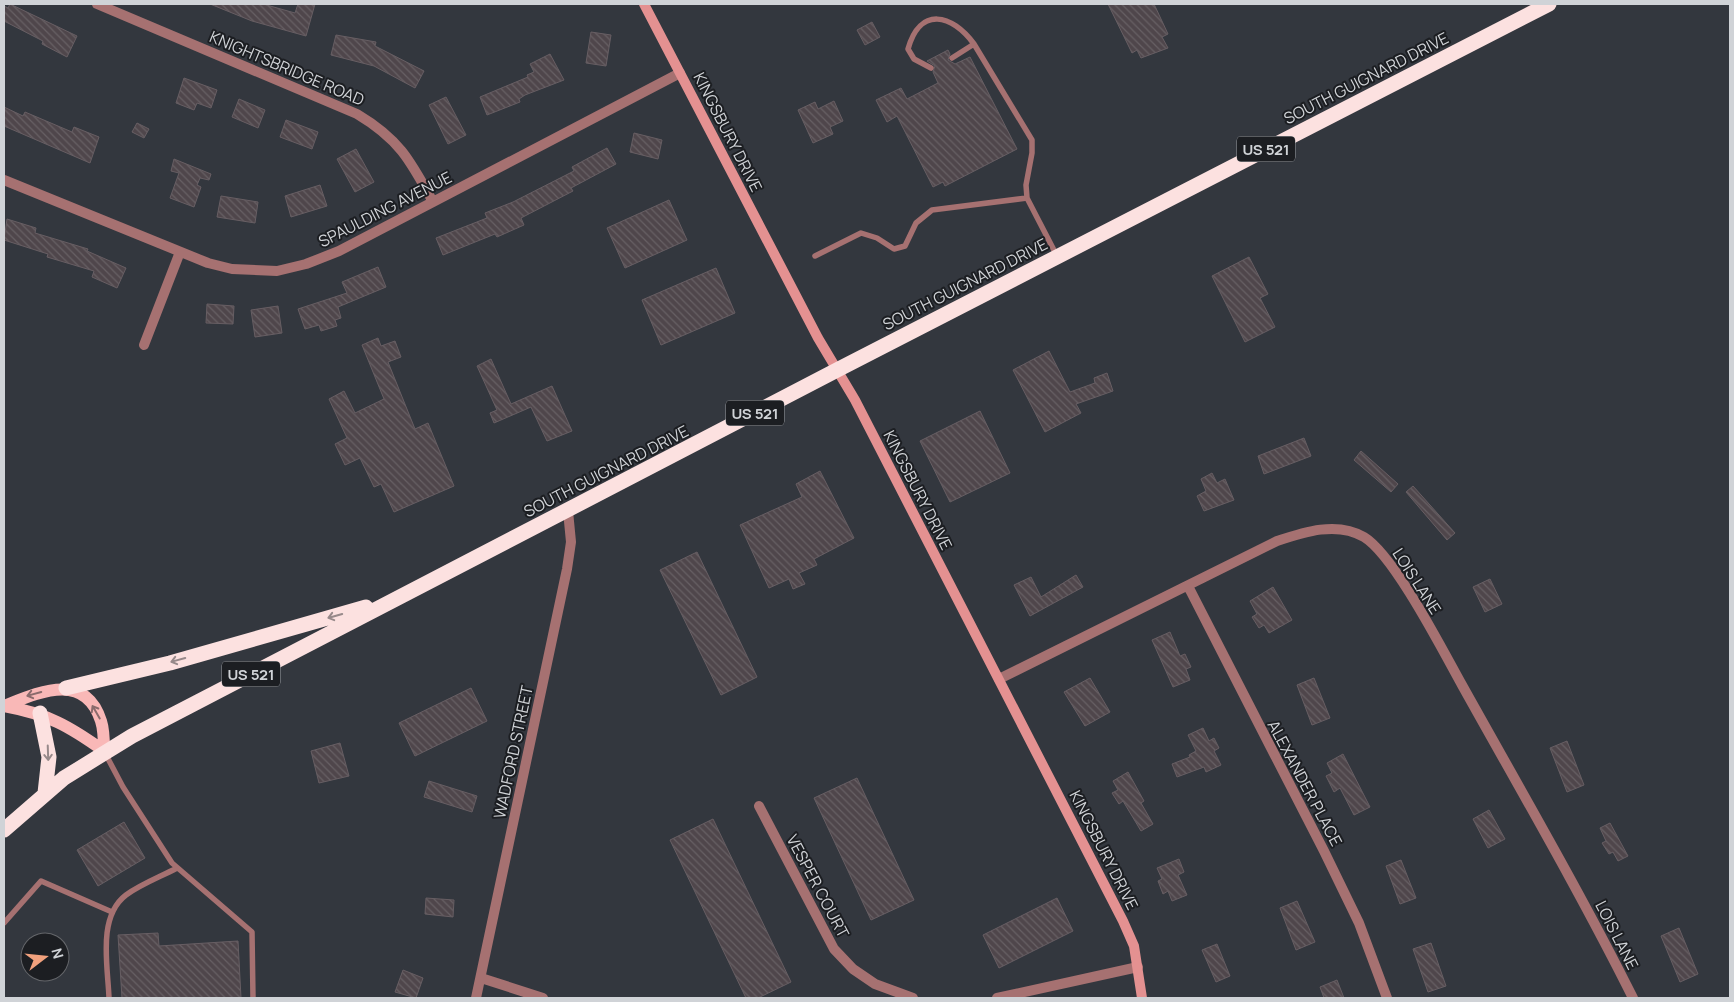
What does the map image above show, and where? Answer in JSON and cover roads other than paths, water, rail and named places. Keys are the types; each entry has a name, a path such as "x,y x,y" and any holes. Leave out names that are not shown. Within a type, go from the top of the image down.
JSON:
{"highway":[{"name":"SOUTH GUIGNARD DRIVE","path":"398,598 1057,256 1549,4"},
{"path":"66,688 179,660 398,598"},
{"name":"US 521","path":"4,830 45,793 104,752 398,598"},
{"path":"40,714 49,757 45,793"}],"main road":[{"path":"4,706 32,694 66,688 80,695 98,712 102,723 104,752"},
{"path":"4,706 40,714 62,723 104,752"}],"street":[{"name":"KNIGHTSBRIDGE ROAD","path":"96,4 357,114 389,134 414,168 433,202"},
{"name":"KINGSBURY DRIVE","path":"644,4 818,338 855,400 1124,921 1134,946 1142,998"},
{"name":"SPAULDING AVENUE","path":"4,180 208,263 232,269 277,271 306,264 339,251 680,73"},
{"path":"144,345 180,252"},
{"name":"WADFORD STREET","path":"476,998 567,569 571,542 568,511"},
{"name":"LOIS LANE","path":"999,679 1253,552 1301,533 1341,529 1356,532 1367,538 1401,580 1440,645 1574,885 1633,998"},
{"name":"ALEXANDER PLACE","path":"1188,586 1329,860 1359,923 1387,998"},
{"name":"VESPER COURT","path":"759,806 834,949 853,970 875,984 913,998"},
{"path":"996,998 1138,967"},
{"path":"480,978 543,998"}],"lane":[{"path":"931,68 914,59 908,49 912,34 922,24 933,19 947,20 964,31 974,44 1032,140 1032,153 1026,184 1027,198 1057,256"},
{"path":"952,58 974,44"},
{"path":"815,256 861,232 877,238 894,249 905,246 916,223 932,210 1027,198"},
{"path":"104,752 123,787 177,868 252,932 253,998"},
{"path":"109,998 107,928 112,912 124,896 177,868"},
{"path":"4,923 41,881 112,912"}]}
